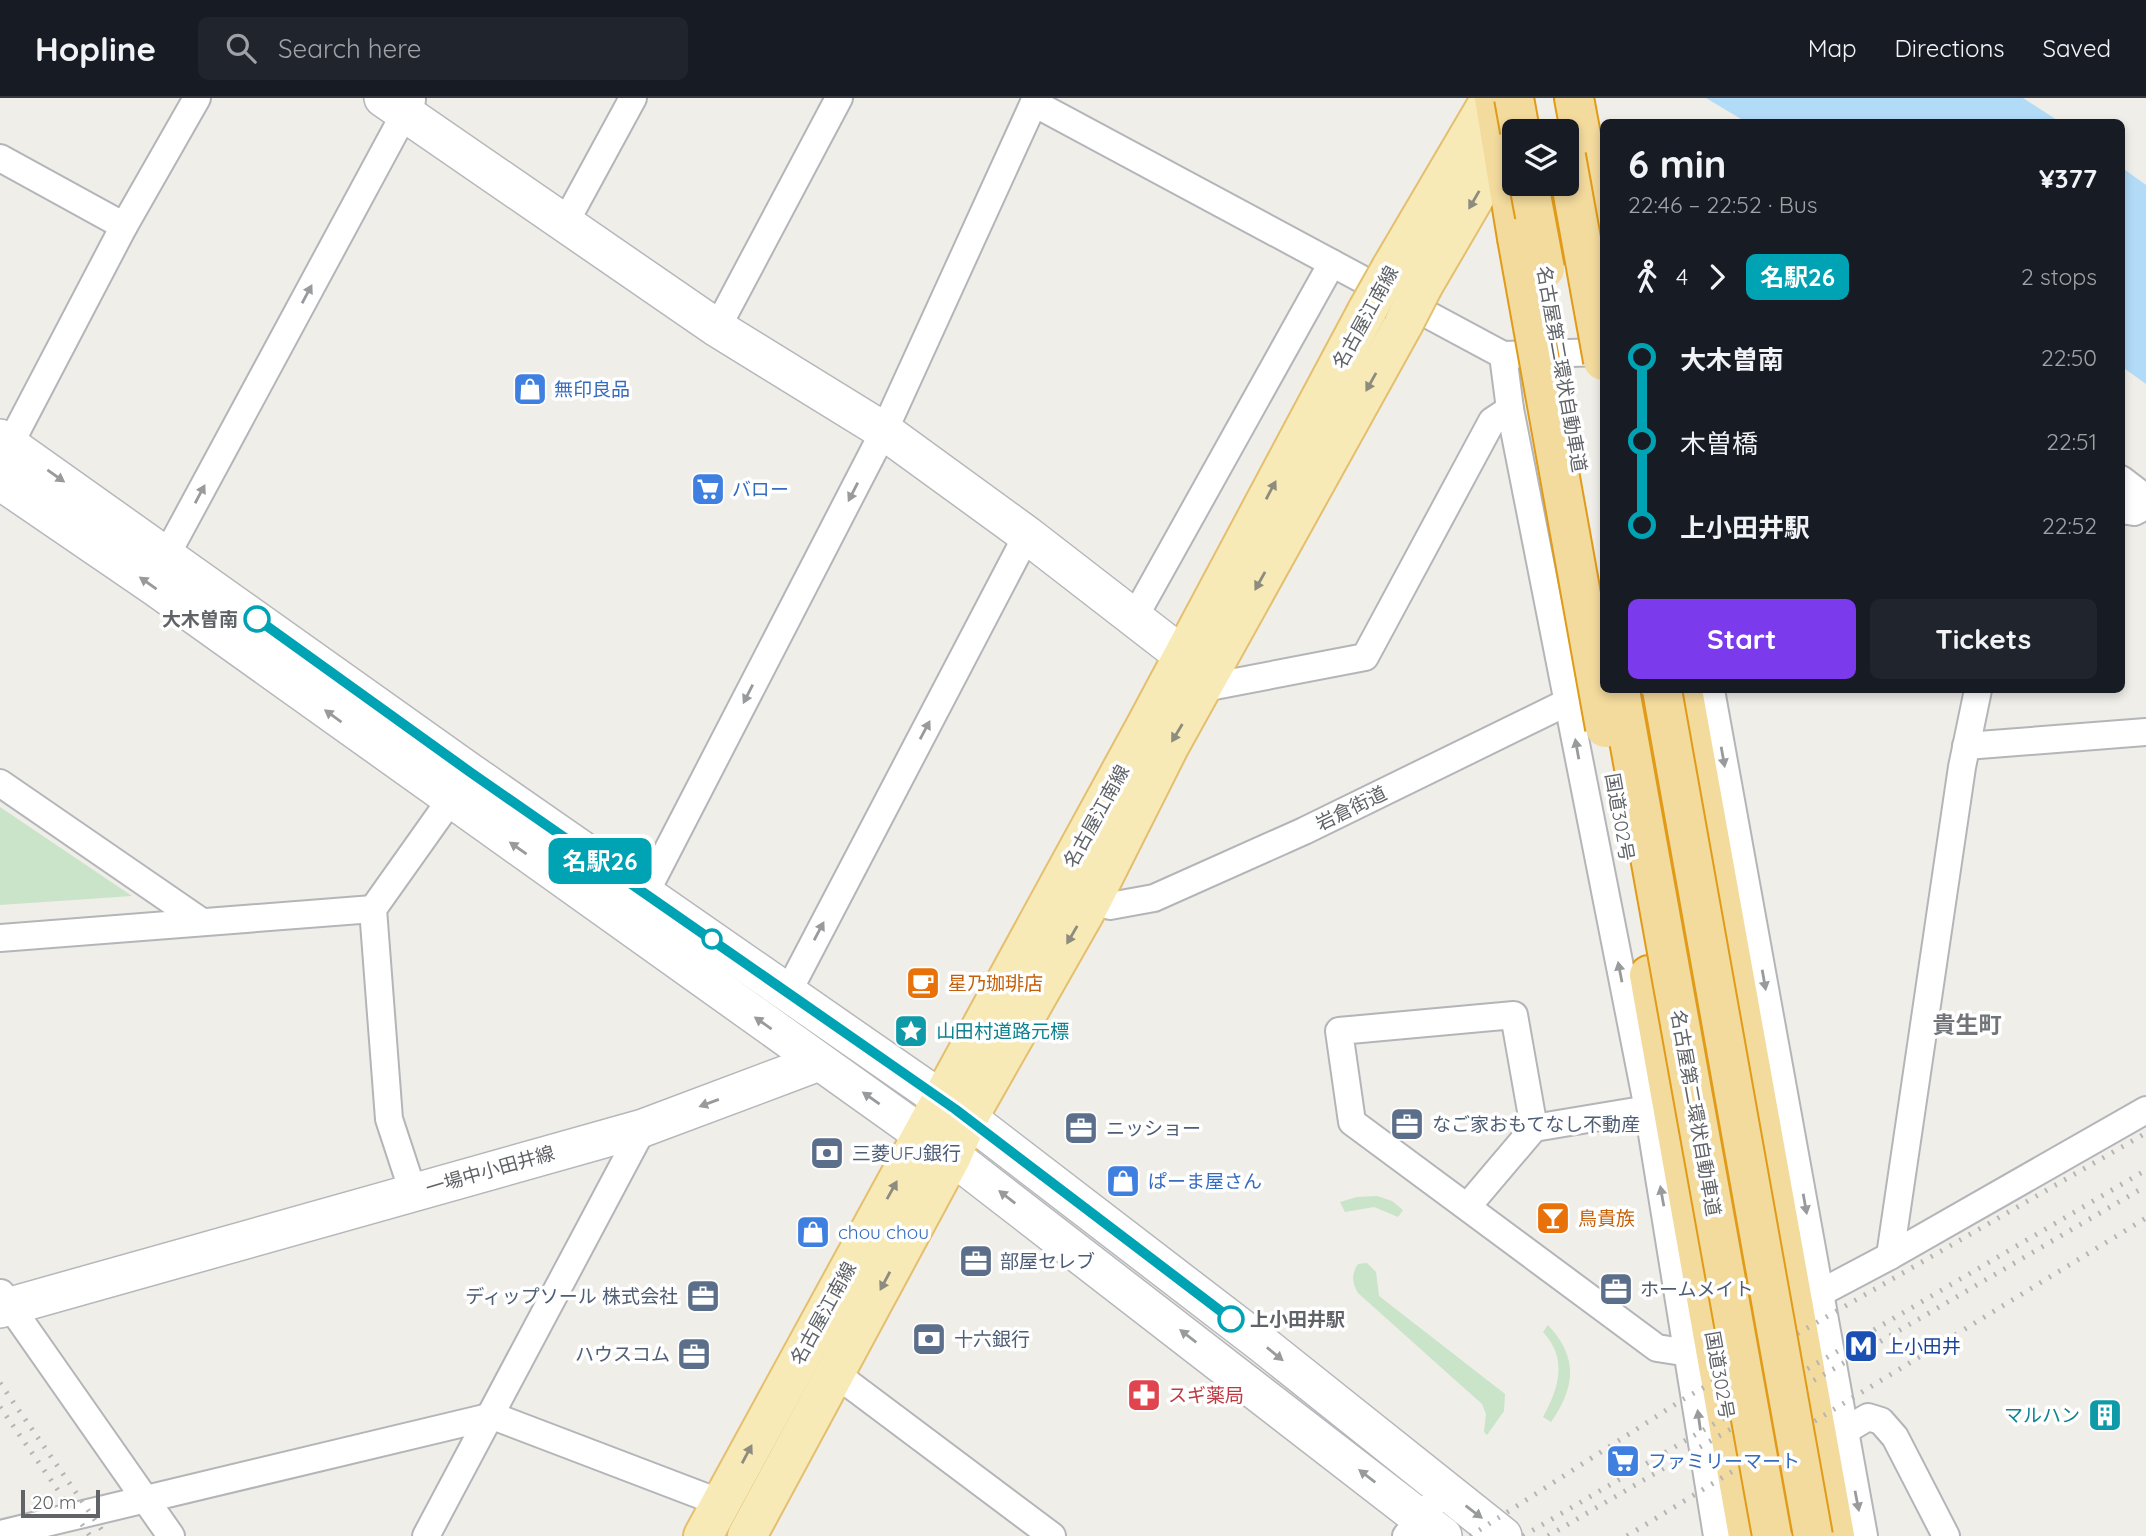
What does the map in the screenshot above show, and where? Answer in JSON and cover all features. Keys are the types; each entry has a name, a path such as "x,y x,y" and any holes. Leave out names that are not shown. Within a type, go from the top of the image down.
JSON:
{"highway":[{"name":"国道302号","path":"1492,98 1502,121"},
{"path":"1513,119 1514,98"},
{"path":"1556,98 1566,119"},
{"path":"1574,98 1576,119"},
{"path":"1579,150 1600,237"},
{"path":"1579,155 1600,335"},
{"name":"国道302号","path":"1514,196 1517,238 1748,1536"},
{"name":"名古屋第二環状自動車道","path":"1531,196 1600,578"},
{"name":"名古屋第二環状自動車道","path":"1621,693 1772,1536"},
{"path":"1663,693 1813,1536"},
{"path":"1684,693 1733,963 1839,1479 1835,1536"}],"main road":[{"name":"名古屋江南線","path":"955,1109 1092,900 1170,745 1404,323 1407,277 1492,98"},
{"name":"名古屋江南線","path":"1522,119 1532,98"},
{"name":"名古屋江南線","path":"747,1536 807,1422 836,1374 937,1145 1182,655 1368,309 1407,277 1502,153"},
{"name":"名古屋江南線","path":"703,1536 937,1145"}],"street":[{"path":"197,98 124,226 4,449 167,555 460,786 819,1062 937,1145 1423,1530 1444,1490"},
{"path":"565,223 633,98"},
{"path":"717,328 839,98"},
{"path":"646,892 884,431 1035,100 1503,355 1600,352"},
{"path":"167,555 400,103 565,223 717,328 884,431 1027,535 1182,655"},
{"path":"0,158 124,226"},
{"path":"1134,618 1332,263"},
{"path":"1503,355 1510,409 1648,1109 1717,1536"},
{"path":"1204,688 1365,657 1492,421 1510,409"},
{"path":"0,481 155,587 460,786 646,892 955,1109 1261,1343 1503,1536"},
{"path":"2125,485 2140,508"},
{"path":"788,992 1027,535"},
{"name":"岩倉街道","path":"1092,900 1110,906 1154,898 1304,831 1600,687"},
{"path":"1712,693 1822,1292 1843,1432 1839,1479 1864,1536"},
{"path":"1890,1256 1966,747 1977,693"},
{"path":"1966,747 2146,732"},
{"path":"0,783 202,922"},
{"path":"413,1192 389,1119 373,909 460,786"},
{"path":"0,937 373,909"},
{"path":"1534,1128 1514,1015 1339,1031 1352,1122 1657,1348 1689,1353"},
{"name":"一場中小田井線","path":"3,1302 643,1128 819,1062"},
{"path":"1466,1207 1534,1128 1648,1109"},
{"path":"1822,1292 2146,1110"},
{"path":"426,1536 493,1416 643,1128"},
{"path":"3,1302 171,1536"},
{"path":"836,1374 1025,1527 1052,1536"},
{"path":"5,1534 143,1497 493,1416 721,1503"},
{"path":"1843,1432 1868,1417 1881,1421 1895,1437 1946,1536"}],"green space":[{"path":"0,807 132,896 0,905"},
{"path":"1377,1196 1392,1201 1403,1210 1398,1217 1374,1207 1345,1212 1340,1202 1357,1197"},
{"path":"1367,1263 1376,1272 1379,1296 1505,1394 1504,1411 1487,1435 1484,1432 1486,1414 1482,1404 1358,1293 1353,1275 1358,1264"},
{"path":"1548,1325 1565,1349 1570,1373 1565,1397 1551,1422 1543,1417 1557,1384 1558,1363 1551,1342 1543,1332"}],"water":[{"path":"1706,98 2023,98 2055,119 1741,119"},
{"path":"2125,170 2146,185 2146,384 2125,369"}],"railway":[{"path":"1470,1536 1682,1400 2146,1133"},
{"path":"1523,1536 2146,1170"},
{"path":"1548,1536 2146,1186"},
{"path":"1627,1536 2146,1218"},
{"path":"0,1383 106,1536"},
{"path":"0,1407 90,1536"}],"bus line":[{"name":"名駅26","path":"257,619 470,772 955,1109 1231,1319"}],"place":[{"name":"無印良品","path":"530,389"},
{"name":"バロー","path":"708,489"},
{"name":"大木曽南","path":"257,619"},
{"name":"星乃珈琲店","path":"923,983"},
{"name":"山田村道路元標","path":"911,1031"},
{"name":"なご家おもてなし不動産","path":"1407,1124"},
{"name":"ニッショー","path":"1081,1128"},
{"name":"三菱UFJ銀行","path":"827,1153"},
{"name":"ぱーま屋さん","path":"1123,1181"},
{"name":"鳥貴族","path":"1553,1218"},
{"name":"chou chou","path":"813,1232"},
{"name":"部屋セレブ","path":"976,1261"},
{"name":"ホームメイト","path":"1616,1289"},
{"name":"ディップソール 株式会社","path":"703,1296"},
{"name":"上小田井駅","path":"1231,1319"},
{"name":"十六銀行","path":"929,1339"},
{"name":"上小田井","path":"1861,1346"},
{"name":"ハウスコム","path":"694,1354"},
{"name":"スギ薬局","path":"1144,1395"},
{"name":"マルハン","path":"2105,1415"},
{"name":"ファミリーマート","path":"1623,1461"}],"district":[{"name":"貴生町","path":"1967,1025"}]}
